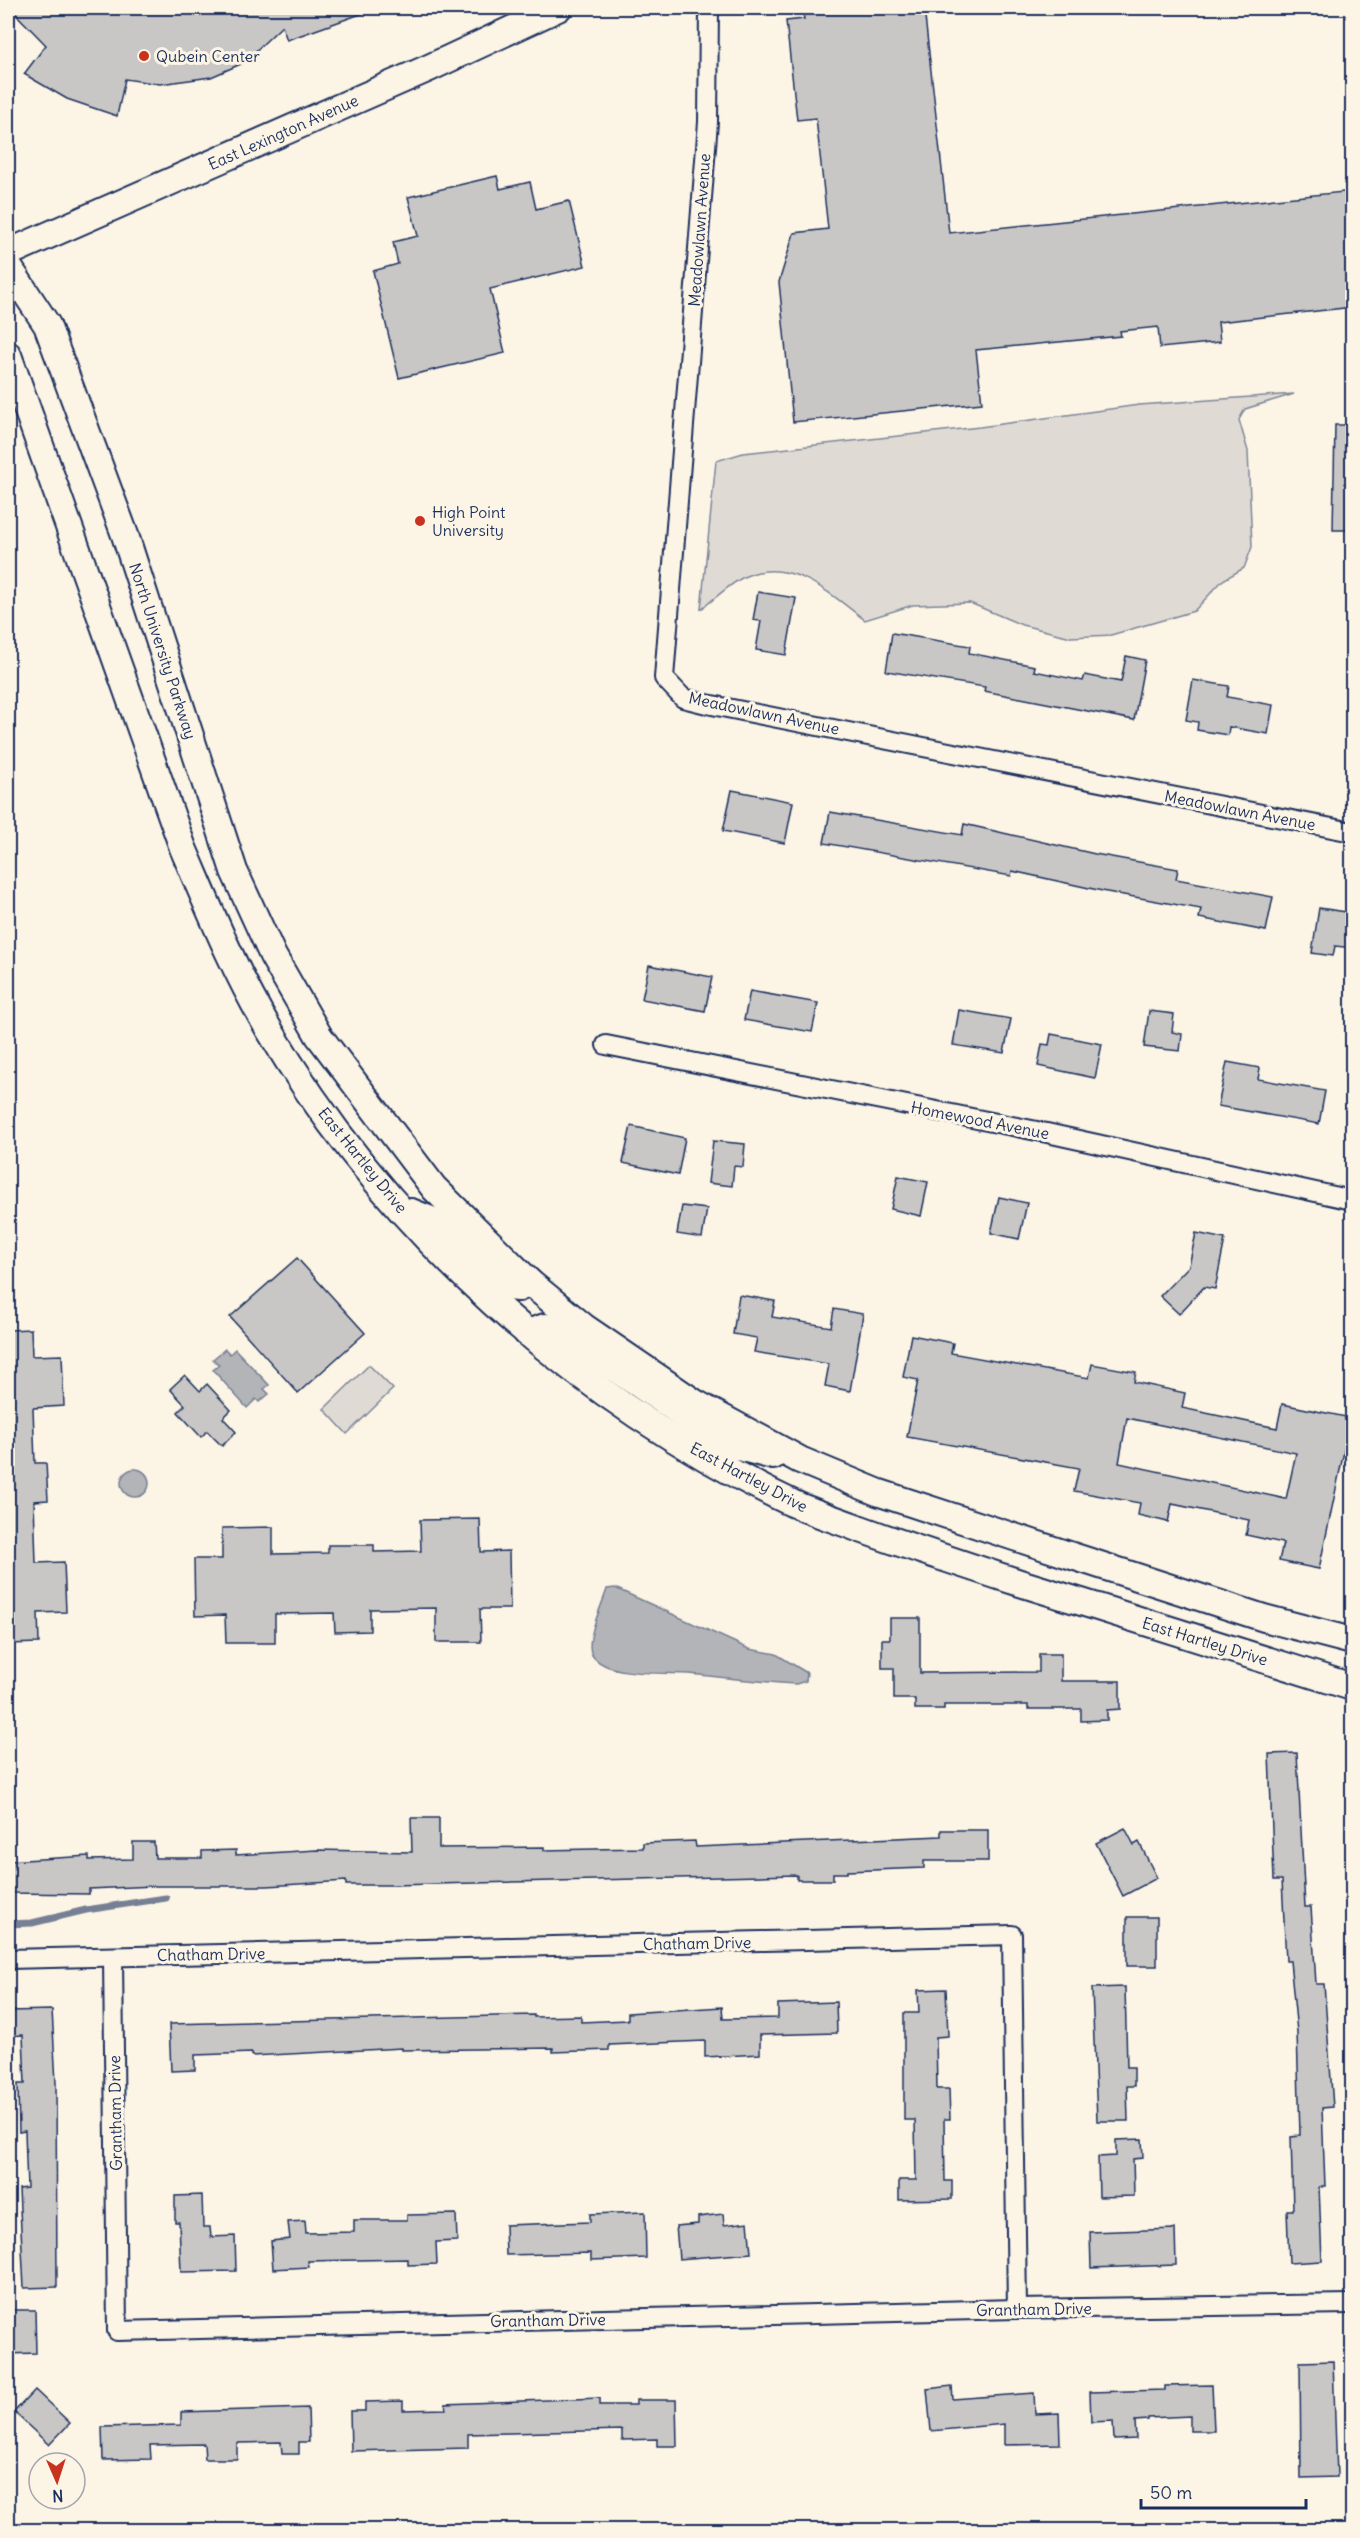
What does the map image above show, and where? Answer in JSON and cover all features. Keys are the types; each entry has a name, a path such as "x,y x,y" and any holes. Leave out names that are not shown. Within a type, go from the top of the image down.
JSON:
{"main road":[{"name":"East Lexington Avenue","path":"8,253 429,68 558,8"},
{"name":"North University Parkway","path":"8,266 47,325 125,535 234,871 273,956 319,1036 434,1188 529,1282"},
{"name":"East Hartley Drive","path":"8,355 183,848 218,928 265,1023 318,1105 400,1207 487,1297 527,1333 605,1395 710,1459 794,1504 936,1556 1353,1687"},
{"path":"400,1207 446,1226 506,1287 519,1288 529,1282 585,1328 696,1403 800,1460 877,1492 1066,1554 1264,1618 1353,1641"},
{"path":"527,1333 545,1327 557,1329 727,1444 820,1468"}],"street":[{"name":"Meadowlawn Avenue","path":"709,8 708,122 664,678 683,698 707,704 1353,832"},
{"name":"Homewood Avenue","path":"606,1045 1047,1133 1353,1200"},
{"name":"Chatham Drive","path":"8,1959 1012,1935 1017,2309"},
{"name":"Grantham Drive","path":"113,1957 117,2331 1017,2309 1353,2304"}],"shaded area":[{"path":"1294,394 1245,409 1239,420 1248,451 1252,547 1244,568 1223,580 1194,611 1111,635 1071,637 1022,625 970,603 913,605 865,620 810,581 779,571 763,571 746,576 701,609 716,461 743,453 980,427 1139,405"},
{"path":"225,1349 230,1354 235,1349 269,1385 264,1389 269,1394 259,1402 256,1399 247,1408 213,1370 219,1365 213,1359"},
{"path":"369,1365 393,1389 347,1434 324,1409"},
{"path":"135,1469 145,1473 149,1483 145,1493 135,1497 125,1493 121,1483 125,1473"},
{"path":"615,1588 749,1649 776,1654 807,1673 806,1681 796,1684 690,1674 624,1671 610,1667 592,1655 590,1641 607,1589"}],"building":[{"name":"Qubein Center","path":"10,8 371,8 372,10 287,40 282,26 243,63 211,77 160,84 125,79 117,116 67,99 24,74 46,45"},
{"path":"802,8 924,8 949,233 1353,191 1353,307 1218,322 1220,342 1160,348 1158,327 1120,331 1121,336 976,350 982,403 793,422 779,282 794,233 828,229 816,118 797,120 786,21 804,19"},
{"path":"497,176 500,189 530,182 536,209 569,201 585,266 490,289 505,353 399,378 373,271 398,264 393,242 418,236 408,197"},
{"path":"1335,425 1353,425 1353,530 1333,530"},
{"path":"758,592 796,598 786,655 756,650 761,621 753,620"},
{"path":"892,633 970,646 969,653 1035,666 1034,671 1083,681 1085,675 1121,682 1126,656 1145,660 1134,720 984,691 985,687 886,671"},
{"path":"1193,680 1229,686 1227,697 1273,705 1268,734 1229,727 1228,735 1197,730 1198,722 1186,720"},
{"path":"732,790 793,802 785,843 723,831"},
{"path":"830,812 962,835 964,824 1095,854 1178,869 1176,879 1273,897 1266,931 1199,918 1201,909 1107,892 1012,871 1011,876 824,843"},
{"path":"1319,908 1353,913 1353,948 1335,946 1333,956 1312,953"},
{"path":"649,965 712,977 705,1011 642,999"},
{"path":"750,991 818,1003 812,1032 744,1020"},
{"path":"959,1010 1011,1019 1004,1053 953,1045"},
{"path":"1149,1011 1174,1014 1172,1032 1182,1034 1180,1051 1144,1047"},
{"path":"1051,1034 1102,1044 1095,1078 1038,1066 1042,1044 1049,1045"},
{"path":"1227,1062 1260,1068 1258,1079 1325,1091 1319,1124 1218,1106"},
{"path":"631,1126 685,1138 678,1175 623,1163"},
{"path":"713,1141 745,1144 743,1167 734,1166 732,1186 708,1183"},
{"path":"898,1176 928,1182 921,1216 891,1209"},
{"path":"999,1197 1027,1203 1019,1239 991,1233"},
{"path":"682,1206 707,1209 702,1238 677,1234"},
{"path":"1196,1233 1225,1239 1215,1289 1204,1287 1179,1314 1160,1296 1189,1266"},
{"path":"297,1258 365,1333 298,1393 230,1317"},
{"path":"739,1295 775,1301 772,1317 831,1327 834,1309 863,1314 850,1391 825,1386 829,1364 754,1352 757,1338 733,1334"},
{"path":"31,1329 32,1356 62,1355 64,1406 33,1408 35,1463 46,1463 48,1500 34,1501 36,1563 64,1562 66,1612 38,1613 39,1643 8,1644 8,1330"},
{"path":"911,1335 953,1343 951,1353 1089,1378 1092,1364 1136,1372 1134,1382 1185,1393 1182,1408 1277,1428 1282,1404 1351,1418 1319,1569 1279,1561 1283,1543 1246,1535 1249,1520 1172,1504 1168,1522 1138,1515 1140,1503 1074,1491 1079,1468 907,1437 918,1380 903,1377","holes":["1127,1418 1296,1453 1286,1499 1119,1463"]},
{"path":"185,1375 200,1391 207,1384 231,1410 223,1418 236,1432 222,1446 207,1431 201,1437 178,1412 185,1405 170,1389"},
{"path":"480,1519 481,1552 509,1551 510,1609 480,1609 481,1642 436,1642 436,1608 370,1609 370,1631 335,1632 334,1613 275,1614 275,1643 226,1643 225,1615 195,1616 194,1559 222,1559 222,1528 273,1527 273,1554 328,1553 328,1545 374,1545 374,1552 421,1551 420,1520"},
{"path":"890,1618 920,1618 920,1673 1039,1672 1039,1654 1061,1654 1061,1681 1120,1681 1120,1709 1107,1710 1107,1720 1081,1721 1081,1709 1028,1709 1028,1705 944,1705 944,1709 915,1709 915,1699 894,1699 894,1668 882,1668 882,1639 890,1639"},
{"path":"1297,1753 1305,1907 1311,1907 1316,1984 1324,1984 1333,2107 1322,2108 1325,2187 1319,2187 1322,2261 1289,2263 1287,2210 1293,2210 1291,2136 1300,2135 1297,2032 1290,1961 1286,1961 1282,1880 1274,1880 1269,1754"},
{"path":"411,1818 439,1818 439,1848 544,1847 544,1850 643,1848 643,1843 695,1841 696,1847 941,1836 941,1830 988,1830 988,1861 924,1861 924,1868 833,1873 833,1880 797,1880 797,1875 393,1885 346,1885 346,1881 267,1886 155,1886 89,1889 89,1894 8,1893 8,1861 89,1856 89,1860 133,1859 133,1842 154,1842 155,1858 202,1858 202,1851 236,1850 236,1855 317,1850 412,1852"},
{"path":"1125,1828 1134,1845 1139,1842 1157,1878 1123,1896 1096,1843"},
{"path":"1127,1917 1157,1917 1157,1966 1127,1966"},
{"path":"1125,1987 1127,2067 1134,2067 1134,2086 1127,2086 1128,2121 1097,2121 1092,1988"},
{"path":"946,1989 948,2036 936,2037 937,2089 949,2089 950,2119 944,2119 945,2181 952,2181 952,2199 899,2200 899,2180 916,2180 915,2120 904,2120 904,2013 919,2013 918,1990"},
{"path":"836,2002 837,2033 760,2035 760,2054 705,2057 705,2041 609,2045 609,2050 553,2052 553,2048 402,2050 402,2048 252,2056 252,2053 195,2055 195,2070 171,2071 169,2024 534,2015 534,2017 581,2016 581,2022 628,2020 628,2013 722,2007 723,2019 778,2018 778,2004"},
{"path":"52,2010 56,2083 57,2287 24,2288 19,2189 27,2188 25,2131 19,2132 18,2084 25,2084 23,2035 8,2036 8,2011"},
{"path":"1142,2139 1143,2158 1133,2159 1134,2196 1099,2197 1098,2157 1116,2156 1116,2140"},
{"path":"202,2195 203,2227 210,2227 211,2237 235,2236 236,2271 181,2272 179,2222 175,2222 175,2196"},
{"path":"645,2212 646,2258 591,2260 591,2253 506,2255 505,2225 590,2222 590,2214"},
{"path":"456,2214 457,2241 436,2242 437,2264 408,2265 408,2259 308,2261 309,2267 273,2269 271,2241 290,2239 288,2222 305,2221 306,2233 354,2232 354,2220 407,2220 407,2215"},
{"path":"723,2214 724,2225 748,2222 751,2253 679,2259 676,2226 698,2224 698,2217"},
{"path":"1175,2229 1176,2265 1091,2268 1090,2232"},
{"path":"8,2310 35,2310 36,2353 8,2354"},
{"path":"1333,2361 1337,2477 1301,2478 1300,2362"},
{"path":"1212,2385 1214,2431 1190,2431 1190,2416 1148,2418 1148,2420 1135,2421 1136,2439 1114,2440 1113,2421 1091,2422 1090,2392 1165,2390 1165,2386"},
{"path":"952,2386 953,2399 1034,2393 1035,2414 1059,2413 1060,2444 1004,2445 1004,2424 931,2431 927,2389"},
{"path":"35,2390 70,2423 49,2445 14,2412"},
{"path":"600,2398 600,2405 636,2405 636,2400 676,2400 677,2446 657,2446 657,2439 622,2440 622,2430 468,2434 468,2448 351,2451 350,2411 365,2411 365,2402 403,2401 403,2410 446,2409 445,2404"},
{"path":"308,2408 309,2442 299,2442 299,2454 282,2454 281,2442 237,2443 237,2459 205,2459 204,2444 150,2445 151,2459 103,2460 102,2427 181,2425 181,2412"}],"waterway":[{"path":"8,1924 32,1923 86,1910 166,1898"}],"place":[{"name":"Qubein Center","path":"144,56"},
{"name":"High Point University","path":"420,521"}]}
